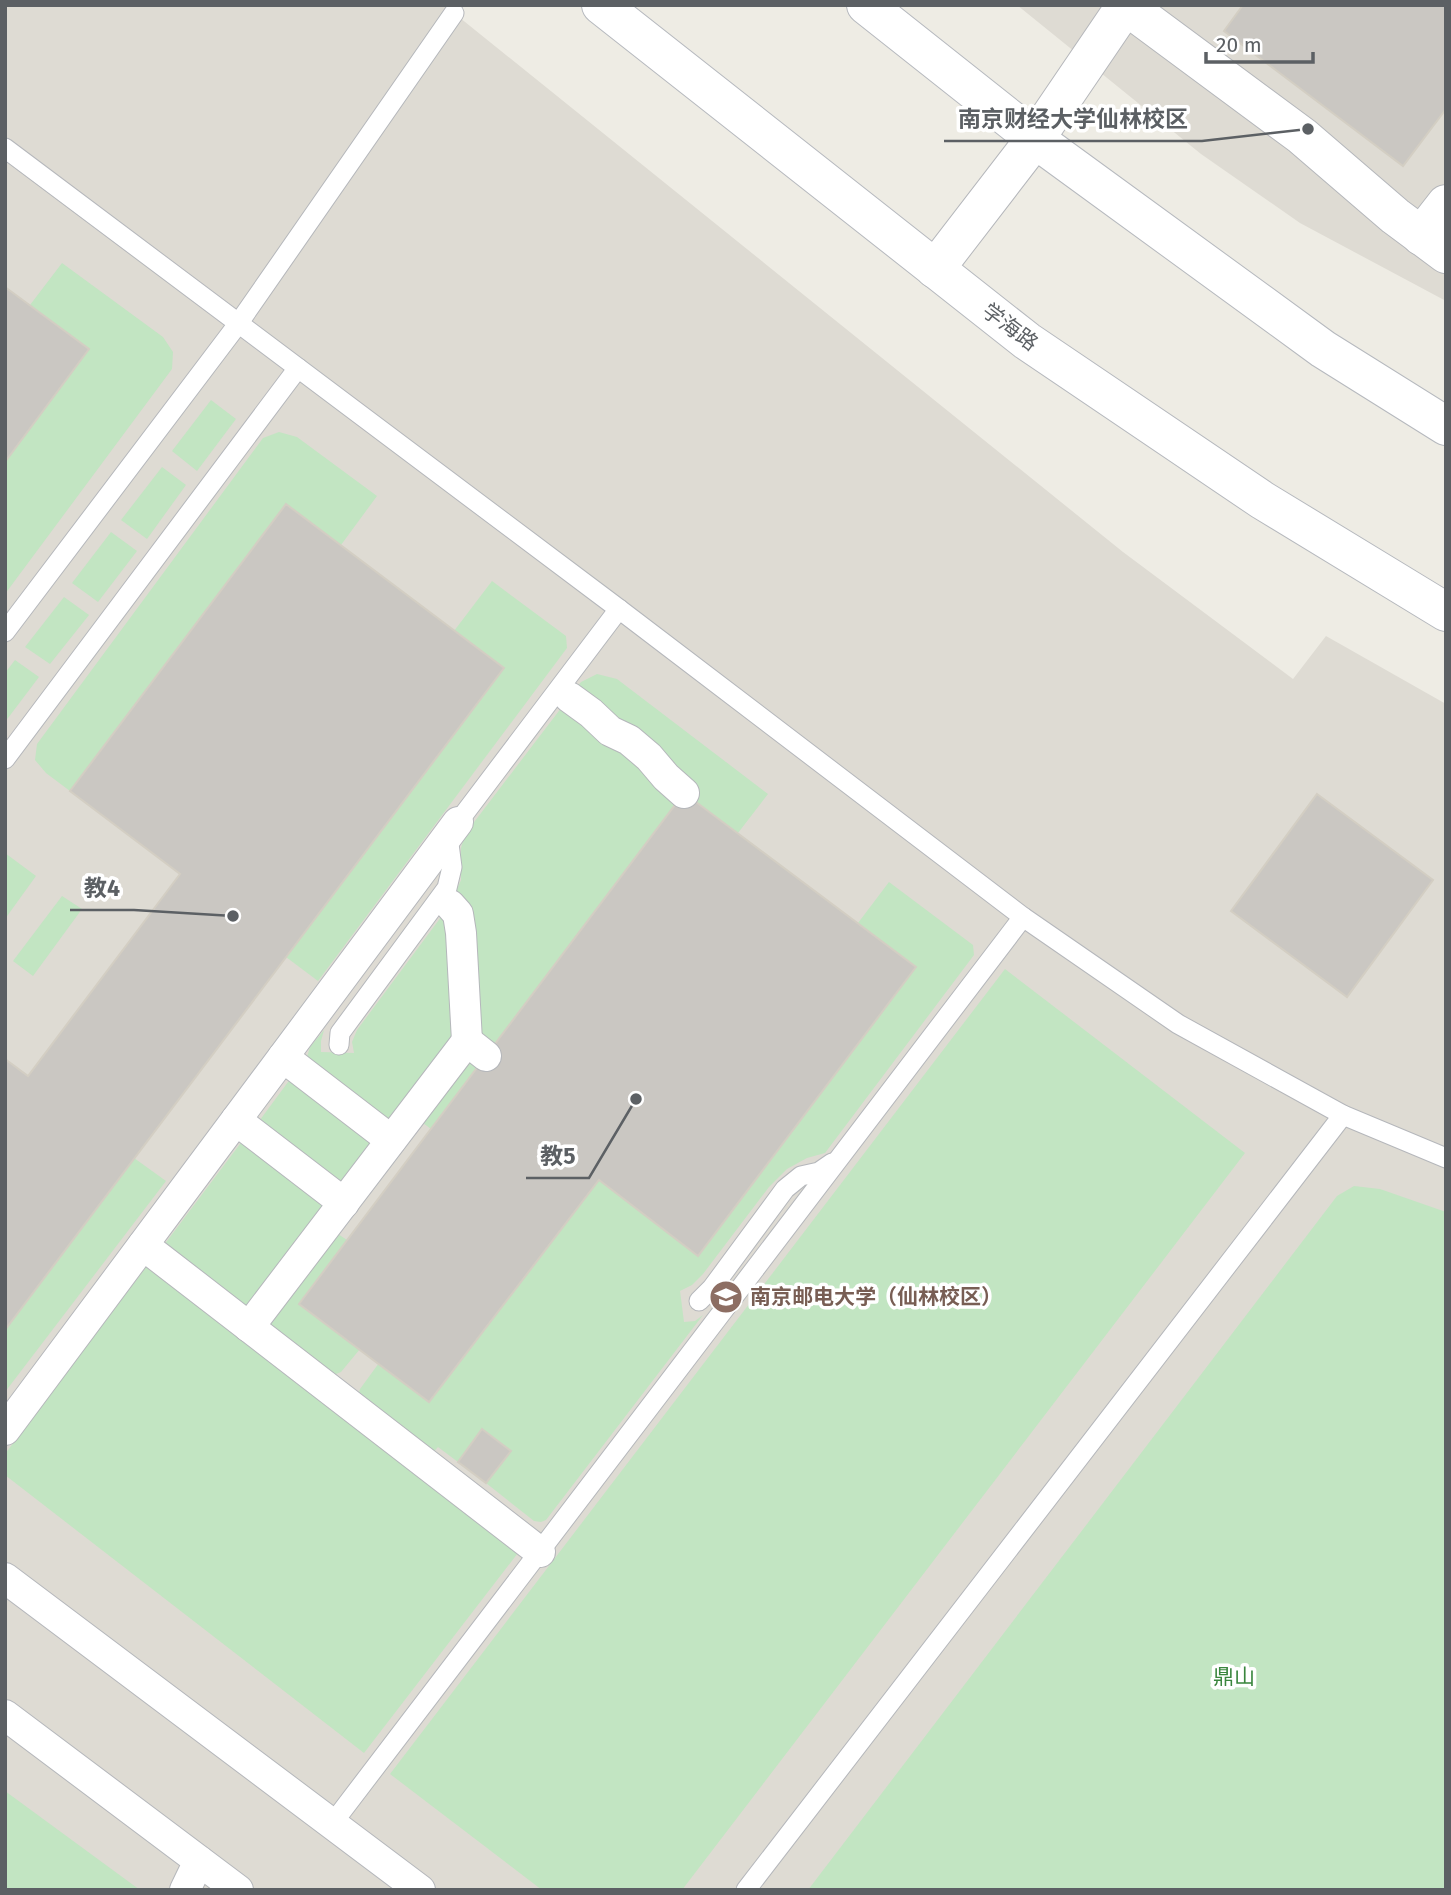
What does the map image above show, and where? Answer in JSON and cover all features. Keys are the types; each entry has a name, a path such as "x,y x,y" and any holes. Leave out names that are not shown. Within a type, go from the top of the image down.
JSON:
{"main road":[{"name":"学海路","path":"601,5 1027,341 1262,500 1446,612"},
{"path":"866,5 1035,139 1323,349 1446,426"},
{"path":"935,270 1035,139 1126,5 1302,136 1433,245 1446,204"}],"street":[{"path":"569,697 610,731 629,740 684,793"},
{"path":"5,1430 458,822"},
{"path":"249,1327 391,1140 477,1049 467,1028 463,1005 458,914 450,905"},
{"path":"283,1057 391,1140"},
{"path":"236,1120 344,1203"},
{"path":"143,1245 540,1552"},
{"path":"5,1578 420,1890"},
{"path":"5,1715 238,1890"},
{"path":"185,1890 199,1861"}],"lane":[{"path":"5,632 238,324 453,13"},
{"path":"5,148 619,609 1023,917 1178,1024 1343,1115 1446,1158"},
{"path":"5,759 298,368"},
{"path":"339,1045 340,1033 447,888 452,867 449,844 458,822 619,609"},
{"path":"332,1824 1023,917"},
{"path":"746,1890 1343,1115"},
{"path":"699,1301 712,1288 785,1189 801,1176 818,1172 842,1157"}],"shaded area":[{"name":"南京邮电大学（仙林校区）","path":"5,5 444,5 1123,552 1293,679 1326,636 1446,704 1446,1890 5,1890"},
{"path":"1017,5 1446,5 1446,301 1300,223 1201,154"}],"green space":[{"path":"62,263 163,337 173,352 172,369 5,594 5,462 89,349 30,305"},
{"path":"211,400 236,419 197,471 172,451"},
{"path":"279,432 297,437 377,496 341,545 286,504 70,791 46,773 35,760 37,744 263,438"},
{"path":"162,467 186,485 147,539 121,520"},
{"path":"111,532 137,551 98,602 72,583"},
{"path":"492,581 566,636 567,648 318,981 286,957 454,631"},
{"path":"64,597 89,615 50,664 25,647"},
{"path":"15,660 39,677 5,722 5,673"},
{"path":"597,674 617,679 768,794 738,833 685,794 492,1048 467,1028 395,1122 383,1123 307,1057 310,1047 324,1030 321,1052 354,1053 352,1042 357,1030 450,905 461,880 461,848 465,834 581,682"},
{"path":"5,853 36,876 5,919"},
{"path":"889,882 973,945 974,955 825,1153 807,1158 787,1169 769,1187 703,1274 692,1285 680,1291 684,1322 695,1321 703,1315 546,1520 534,1521 486,1483 511,1451 482,1430 458,1462 438,1447 430,1456 358,1397 360,1389 379,1363 429,1402 599,1180 698,1256 916,967 858,923"},
{"path":"62,896 82,909 33,976 13,961"},
{"path":"1005,969 1245,1153 682,1890 542,1890 390,1774"},
{"path":"461,1055 478,1068 431,1129 414,1116"},
{"path":"291,1078 379,1144 344,1190 257,1124"},
{"path":"243,1140 331,1207 252,1311 164,1245"},
{"path":"134,1158 166,1181 5,1392 5,1330"},
{"name":"鼎山","path":"1354,1186 1380,1189 1446,1212 1446,1890 808,1890 1337,1196"},
{"path":"338,1234 347,1240 299,1303 360,1349 341,1372 331,1376 268,1332 267,1312"},
{"path":"150,1262 521,1549 364,1753 5,1475 5,1454"},
{"path":"5,1791 140,1890 5,1890"}],"building":[{"path":"1243,5 1446,5 1446,109 1403,166 1224,31"},
{"path":"5,287 89,349 5,462"},
{"path":"286,504 504,668 5,1330 5,1059 28,1076 180,874 70,791"},
{"path":"684,793 916,967 698,1256 599,1180 429,1402 299,1304"},
{"path":"1317,794 1433,880 1347,997 1231,911"},
{"path":"482,1429 511,1451 486,1483 458,1462"}],"place":[{"name":"南京财经大学仙林校区","path":"1308,129"},
{"name":"教4","path":"233,916"},
{"name":"教5","path":"636,1099"},
{"name":"南京邮电大学（仙林校区）","path":"726,1297"}]}
